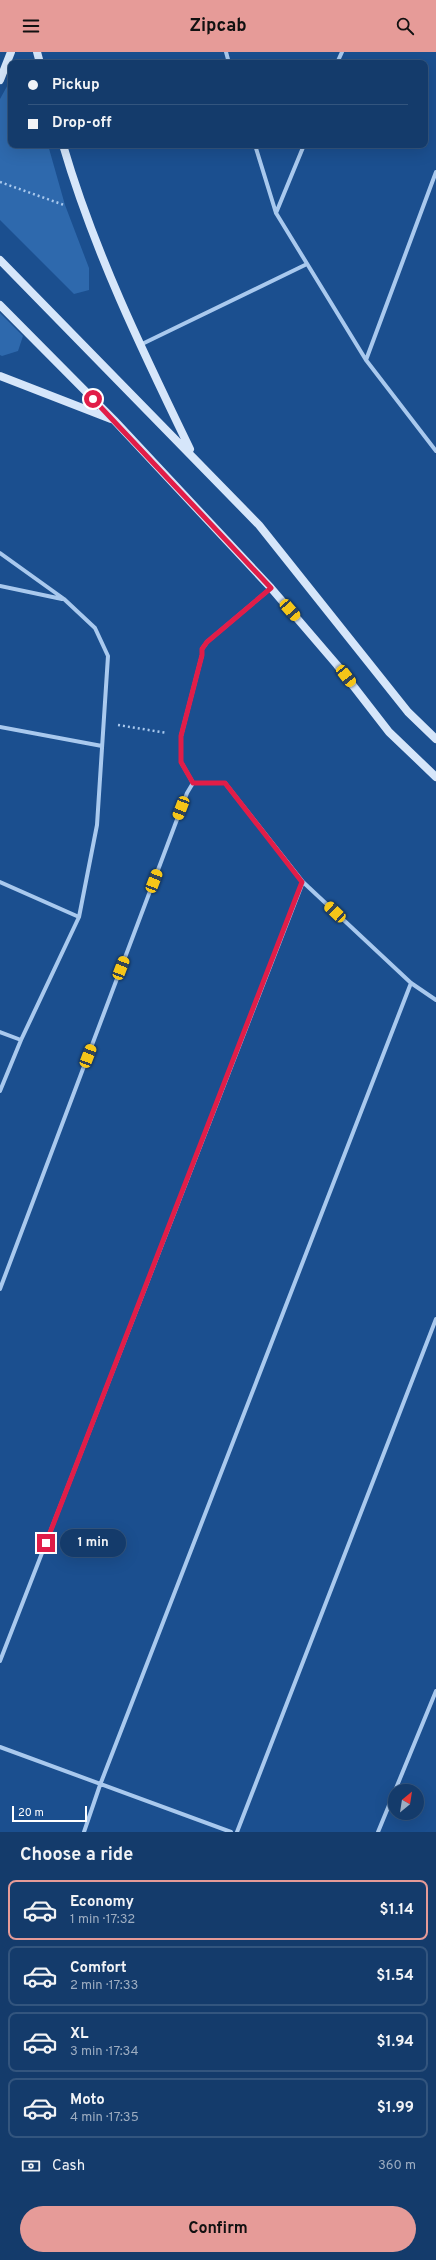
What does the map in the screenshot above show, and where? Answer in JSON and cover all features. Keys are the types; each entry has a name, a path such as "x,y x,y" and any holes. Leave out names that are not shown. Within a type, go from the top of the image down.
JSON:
{"street":[{"path":"0,80 11,52"},
{"path":"65,148 79,199 140,346 193,455"},
{"path":"256,148 276,213 366,360 436,451"},
{"path":"276,213 303,148"},
{"path":"366,360 436,172"},
{"path":"0,260 193,455 259,525 408,712 436,739"},
{"path":"140,346 307,264"},
{"path":"0,305 114,420 271,588 337,664 389,732 436,777"},
{"path":"0,376 114,420"},
{"path":"0,553 64,599 96,628 108,656 97,825 79,916 21,1040 0,1091"},
{"path":"0,586 64,599"},
{"path":"193,783 181,762 181,736 202,655 202,649 207,642 271,588"},
{"path":"0,727 102,746"},
{"path":"193,783 225,783 302,882 411,983 436,1000"},
{"path":"0,1289 187,793 193,783"},
{"path":"0,882 79,916"},
{"path":"0,1660 302,882"},
{"path":"84,1832 100,1785 411,983"},
{"path":"0,1032 21,1040"},
{"path":"237,1832 436,1319"},
{"path":"378,1832 436,1691"},
{"path":"0,1747 231,1832"}],"path":[{"path":"0,182 65,205"},
{"path":"104,722 181,736"}],"shaded area":[{"path":"8,84 8,148 49,148 65,205 89,268 89,290 74,294 0,220 0,99"},
{"path":"0,313 23,336 18,351 2,356 0,355"}],"route":[{"path":"46,1543 302,882 225,783 193,783 181,762 181,736 202,655 202,649 207,642 271,588 93,399"}]}
